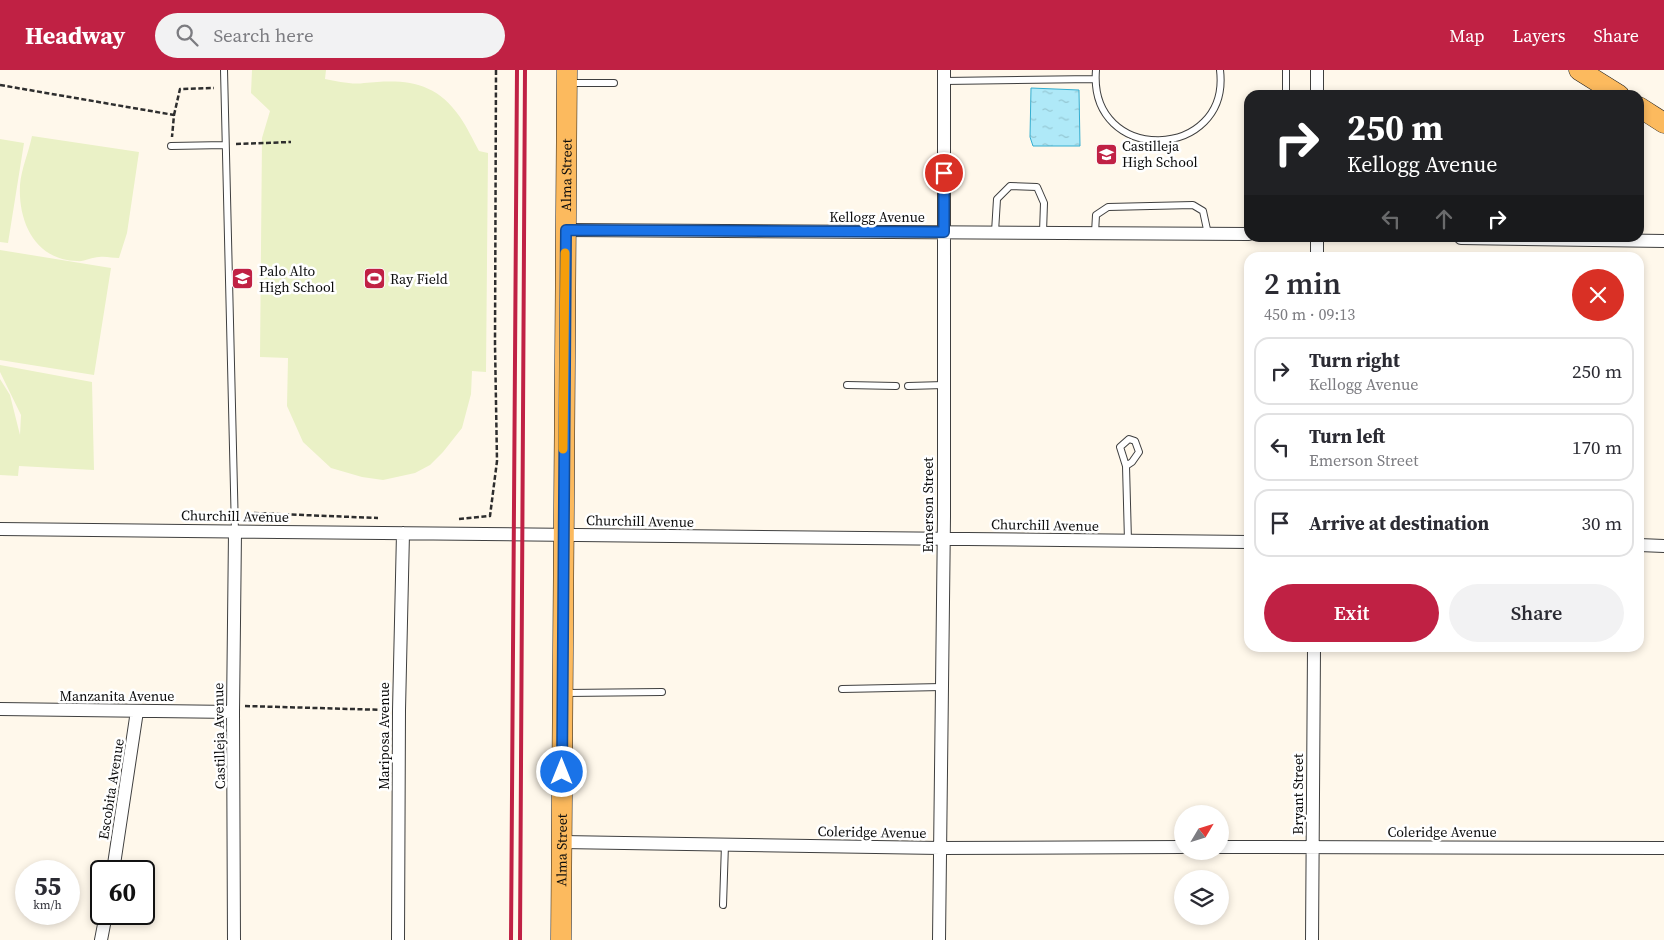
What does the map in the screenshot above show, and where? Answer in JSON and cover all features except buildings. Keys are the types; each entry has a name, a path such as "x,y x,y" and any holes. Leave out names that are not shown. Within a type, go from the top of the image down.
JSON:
{"main road":[{"path":"1580,70 1611,90"},
{"name":"Alma Street","path":"561,940 562,535 567,77"},
{"path":"1644,111 1664,123"}],"street":[{"path":"1317,90 1318,70"},
{"name":"Emerson Street","path":"939,940 944,385 944,75"},
{"name":"Kellogg Avenue","path":"566,230 1244,234"},
{"path":"1644,241 1664,241"},
{"name":"Churchill Avenue","path":"0,529 1244,542"},
{"name":"Castilleja Avenue","path":"234,940 233,712 235,532"},
{"name":"Mariposa Avenue","path":"398,940 402,533"},
{"path":"1644,546 1664,546"},
{"name":"Bryant Street","path":"1312,940 1314,652"},
{"name":"Manzanita Avenue","path":"0,710 233,712"},
{"name":"Escobita Avenue","path":"114,860 137,711"},
{"name":"Coleridge Avenue","path":"562,842 940,848 1174,847"},
{"name":"Coleridge Avenue","path":"1229,847 1664,848"},
{"path":"102,940 104,925"}],"lane":[{"path":"224,70 235,532"},
{"path":"1096,70 1095,79 1100,103 1114,124 1134,137 1158,141 1183,136 1203,122 1216,102 1220,70"},
{"path":"1286,70 1286,90"},
{"path":"944,75 1095,79"},
{"path":"567,77 614,83"},
{"path":"171,146 225,145"},
{"path":"995,232 997,200 1010,186 1038,187 1044,203 1043,232"},
{"path":"1095,232 1096,215 1108,207 1193,205 1203,211 1208,234"},
{"path":"847,385 896,386"},
{"path":"908,386 944,385"},
{"path":"1126,466 1128,541"},
{"path":"842,689 942,687"},
{"path":"562,693 662,692"},
{"path":"723,905 725,844"}],"path":[{"path":"454,519 490,516 497,461 495,354 496,70"},
{"path":"0,85 174,115"},
{"path":"171,146 174,115 180,89 224,88"},
{"path":"225,145 291,142"},
{"path":"235,532 254,513 378,518"},
{"path":"233,712 240,706 399,710"}],"green space":[{"name":"Ray Field","path":"252,70 326,70 325,79 359,83 405,82 429,89 450,105 463,121 479,151 488,153 486,372 472,371 471,394 462,428 430,465 415,473 383,480 362,477 331,468 303,442 287,406 288,358 260,357 262,138 270,111 251,93"},
{"path":"32,136 139,152 127,233 119,258 96,257 80,261 62,259 50,254 32,236 22,212 20,185"},
{"path":"0,139 24,143 8,243 0,242"},
{"path":"0,250 111,268 94,375 0,360"},
{"path":"0,365 92,382 94,470 19,466 18,476 0,475 0,379 10,395 20,435 21,415 0,372"}],"water":[{"path":"1031,88 1079,90 1080,146 1033,146 1030,137"}],"railway":[{"path":"511,940 517,70"},
{"path":"520,940 525,70"}],"slow traffic":[{"path":"563,449 565,253"}],"place":[{"name":"Castilleja High School","path":"1106,154"},
{"name":"Palo Alto High School","path":"243,279"},
{"name":"Ray Field","path":"374,279"}],"route":[{"path":"562,772 562,516 566,230 944,232 944,173"}]}
